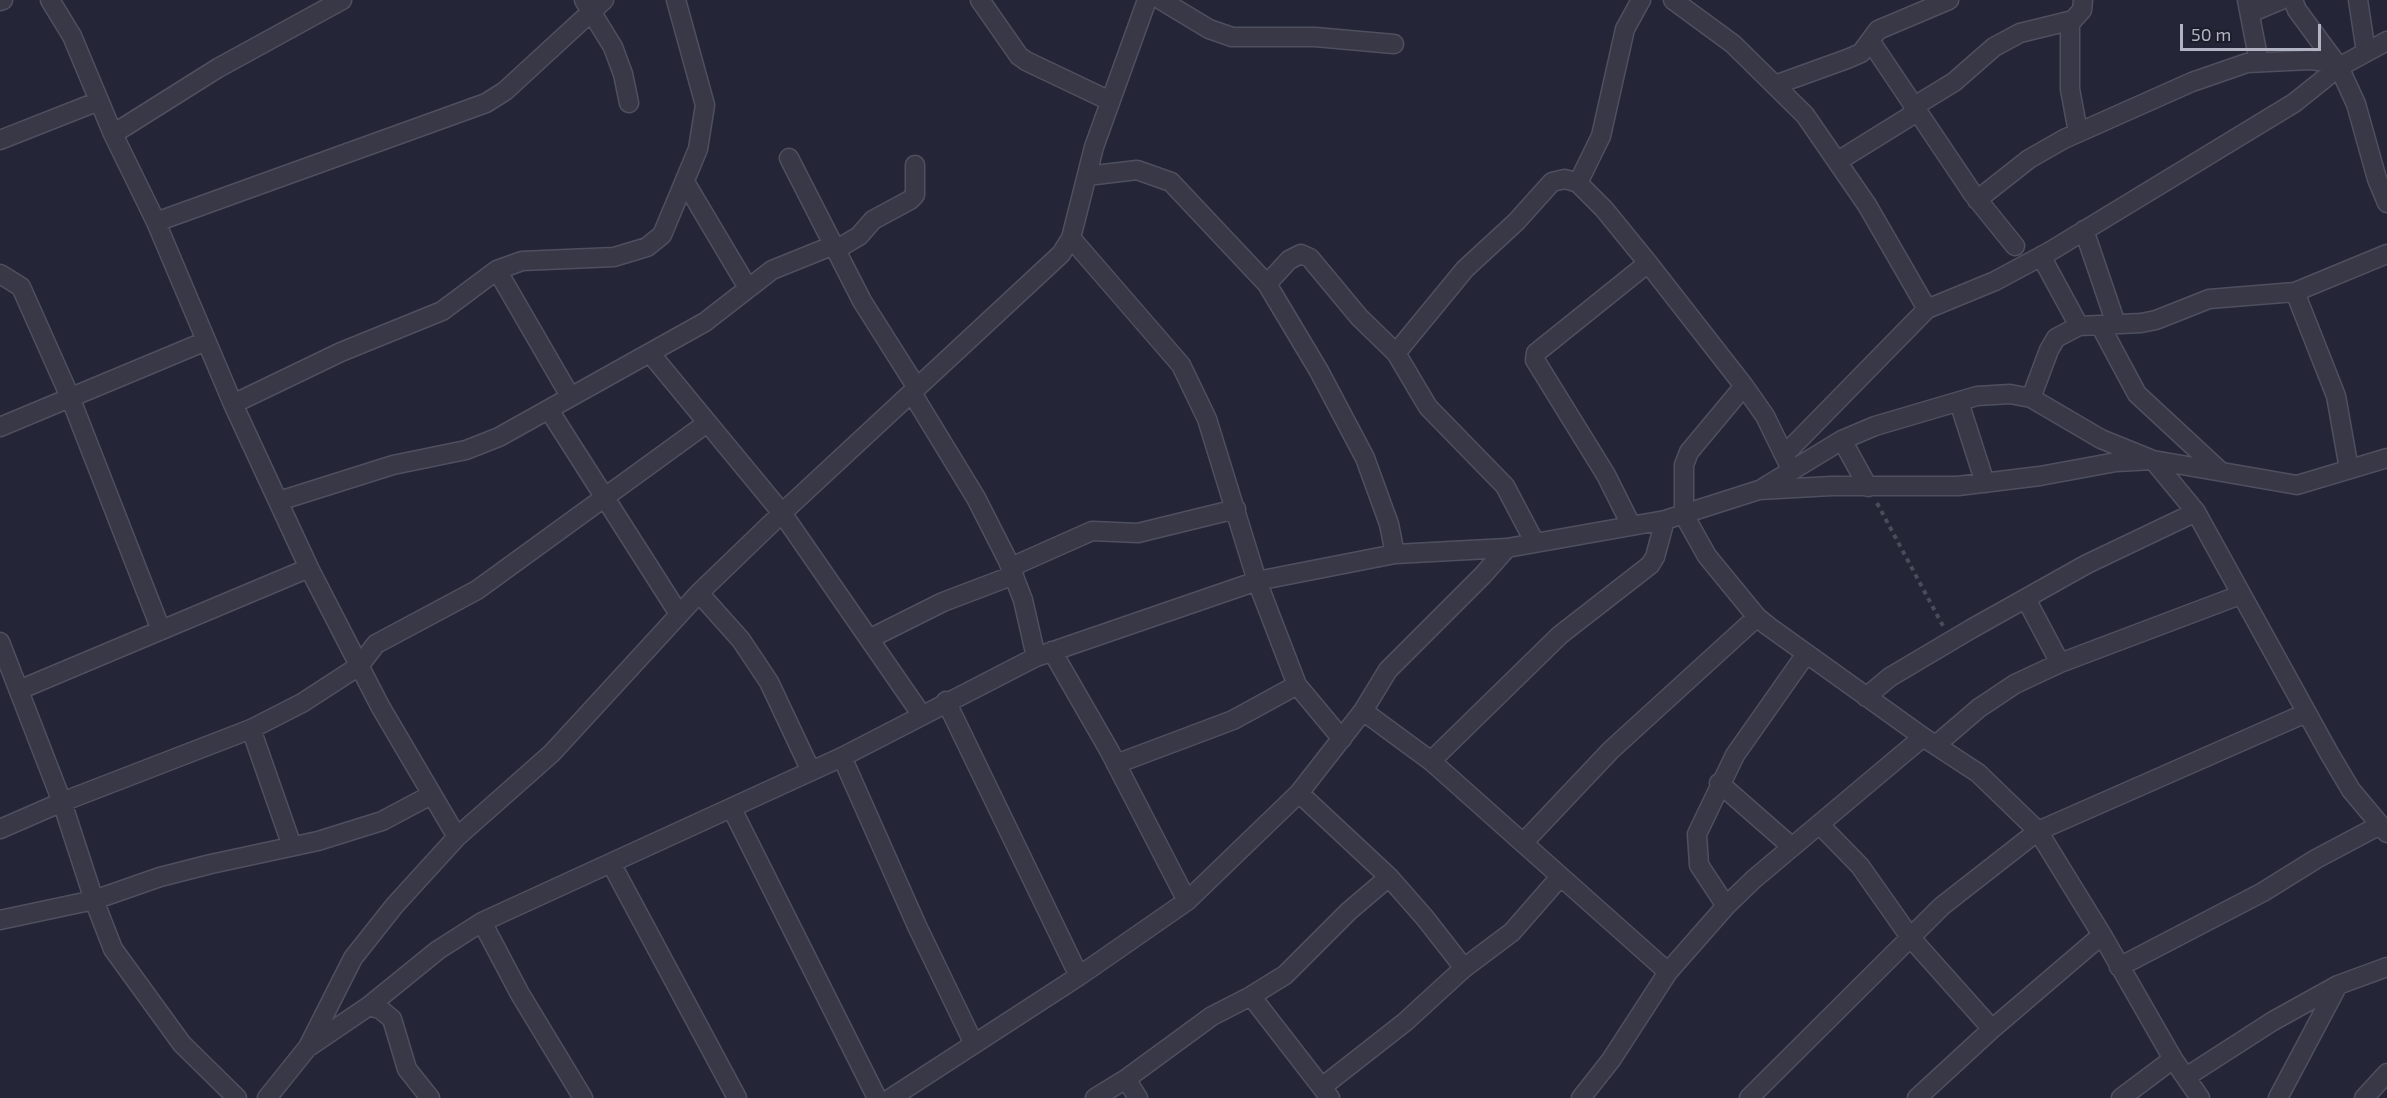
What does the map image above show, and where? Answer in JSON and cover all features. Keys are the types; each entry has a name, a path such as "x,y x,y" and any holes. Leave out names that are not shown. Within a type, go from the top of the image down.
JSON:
{"street":[{"path":"50,0 72,36 113,134 156,222 233,404 309,568 359,666 457,837"},
{"path":"113,134 218,68 342,0"},
{"path":"233,404 341,352 442,311 497,270 522,261 614,257 647,247 662,236 698,149 705,105 676,0"},
{"path":"980,0 1019,56 1110,100"},
{"path":"267,1098 308,1047 353,958 395,905 457,837 552,753 699,593 1061,254 1071,238 1110,100 1147,0"},
{"path":"1161,0 1209,29 1232,37 1315,37 1394,44"},
{"path":"1578,183 1601,136 1625,29 1641,0"},
{"path":"1673,0 1733,44 1805,115 1867,205 1927,309"},
{"path":"1774,85 1861,53 1878,30 1949,0"},
{"path":"1838,161 1954,82 1994,48 2020,33 2076,18 2082,10 2083,0"},
{"path":"2259,62 2248,7 2281,0"},
{"path":"2293,0 2297,10 2337,65 2356,104 2377,179 2387,204"},
{"path":"2358,0 2366,52"},
{"path":"156,222 486,103 505,92 593,4 623,74 629,103"},
{"path":"2070,21 2070,89 2078,132"},
{"path":"1785,454 1927,309 1995,281 2042,256 2294,103 2337,65 2387,41"},
{"path":"1871,42 1977,200 2015,246"},
{"path":"1977,200 2029,159 2078,132 2192,82 2241,65 2259,62 2310,60 2337,65"},
{"path":"0,140 99,101"},
{"path":"789,158 862,301 976,498 1012,571 1044,654 1116,764 1187,900"},
{"path":"279,501 393,465 465,450 499,437 718,314 772,270 836,247 859,236 873,220 915,195 915,165"},
{"path":"1087,176 1137,170 1171,182 1267,284 1319,371 1365,458 1389,524 1395,554"},
{"path":"1396,353 1465,268 1516,222 1552,182 1565,179 1578,183 1604,209 1744,386 1765,416 1785,454 1793,480"},
{"path":"685,182 748,288"},
{"path":"2084,230 2108,324 2137,394 2219,470"},
{"path":"1071,238 1181,365 1207,419 1257,581 1297,685 1342,739"},
{"path":"1267,284 1289,260 1301,254 1310,258 1359,317 1396,353 1428,407 1505,486 1534,541"},
{"path":"2031,398 2049,350 2056,338 2079,326 2156,320 2209,299 2295,292 2387,255"},
{"path":"2042,256 2079,326"},
{"path":"1631,525 1606,475 1535,360 1536,353 1648,263"},
{"path":"497,270 570,396"},
{"path":"0,274 21,287 70,398 161,630"},
{"path":"0,294 21,287"},
{"path":"2295,292 2336,396 2349,469"},
{"path":"0,427 206,341"},
{"path":"650,352 782,513 871,638 921,714"},
{"path":"1744,386 1689,452 1684,465 1684,515 1707,556 1757,617 1866,697 1978,773 2038,831 2174,1059 2200,1098"},
{"path":"1793,480 1842,440 1875,426 1977,396 2010,394 2031,398 2101,439 2153,460 2196,512 2240,595 2351,790 2384,829 2316,859 2263,892 2119,967"},
{"path":"1959,402 1985,483"},
{"path":"549,410 679,614"},
{"path":"0,829 62,802 251,729 302,703 359,666 376,644 477,590 707,423"},
{"path":"1842,440 1868,487"},
{"path":"308,1047 369,1006 438,950 482,922 612,865 842,757 946,701 1044,654 1257,581 1395,554 1507,548 1534,541 1665,520 1793,480 1868,487 1985,483 2116,462 2153,460 2296,485 2314,482 2387,458"},
{"path":"871,638 1092,531 1138,533 1236,509"},
{"path":"1866,697 1890,677 2087,564 2196,512"},
{"path":"1431,761 1560,634 1650,565 1655,557 1665,520"},
{"path":"891,1098 1079,976 1187,900 1299,794 1363,711 1388,670 1507,548"},
{"path":"19,690 309,568"},
{"path":"699,593 741,640 769,682 811,771"},
{"path":"1593,1094 1668,972 1726,906 1820,825 1930,741 2015,684 2060,663 2240,595"},
{"path":"2026,599 2060,663"},
{"path":"1524,842 1611,750 1757,617"},
{"path":"0,642 62,802 94,900 114,949 161,1018 182,1044 237,1098"},
{"path":"1726,906 1699,865 1696,854 1697,834 1719,783 1735,756 1806,654"},
{"path":"1116,764 1233,720 1297,685"},
{"path":"946,701 1079,976"},
{"path":"1363,711 1431,761 1668,972"},
{"path":"1749,1098 1942,906 2038,831 2306,713"},
{"path":"251,729 292,846"},
{"path":"842,757 917,926 974,1044"},
{"path":"1719,783 1792,848"},
{"path":"1299,794 1389,877 1464,968"},
{"path":"0,920 94,900 160,877 318,841 382,821 431,795"},
{"path":"732,809 876,1098"},
{"path":"1820,825 1860,866 1910,937 1992,1029"},
{"path":"612,865 737,1098"},
{"path":"1095,1098 1126,1079 1212,1016 1285,975 1349,911 1389,877"},
{"path":"1251,996 1326,1093 1464,968 1512,932 1560,877"},
{"path":"482,922 520,994 583,1098"},
{"path":"1917,1098 1992,1029 2102,935"},
{"path":"2186,1077 2273,1021 2338,985 2387,967"},
{"path":"2278,1098 2338,985"},
{"path":"369,1006 380,1009 392,1019 407,1069 430,1098"},
{"path":"2121,1098 2174,1059"},
{"path":"2364,1098 2387,1073"},
{"path":"1126,1079 1138,1098"}],"path":[{"path":"1868,487 1951,641"}]}
